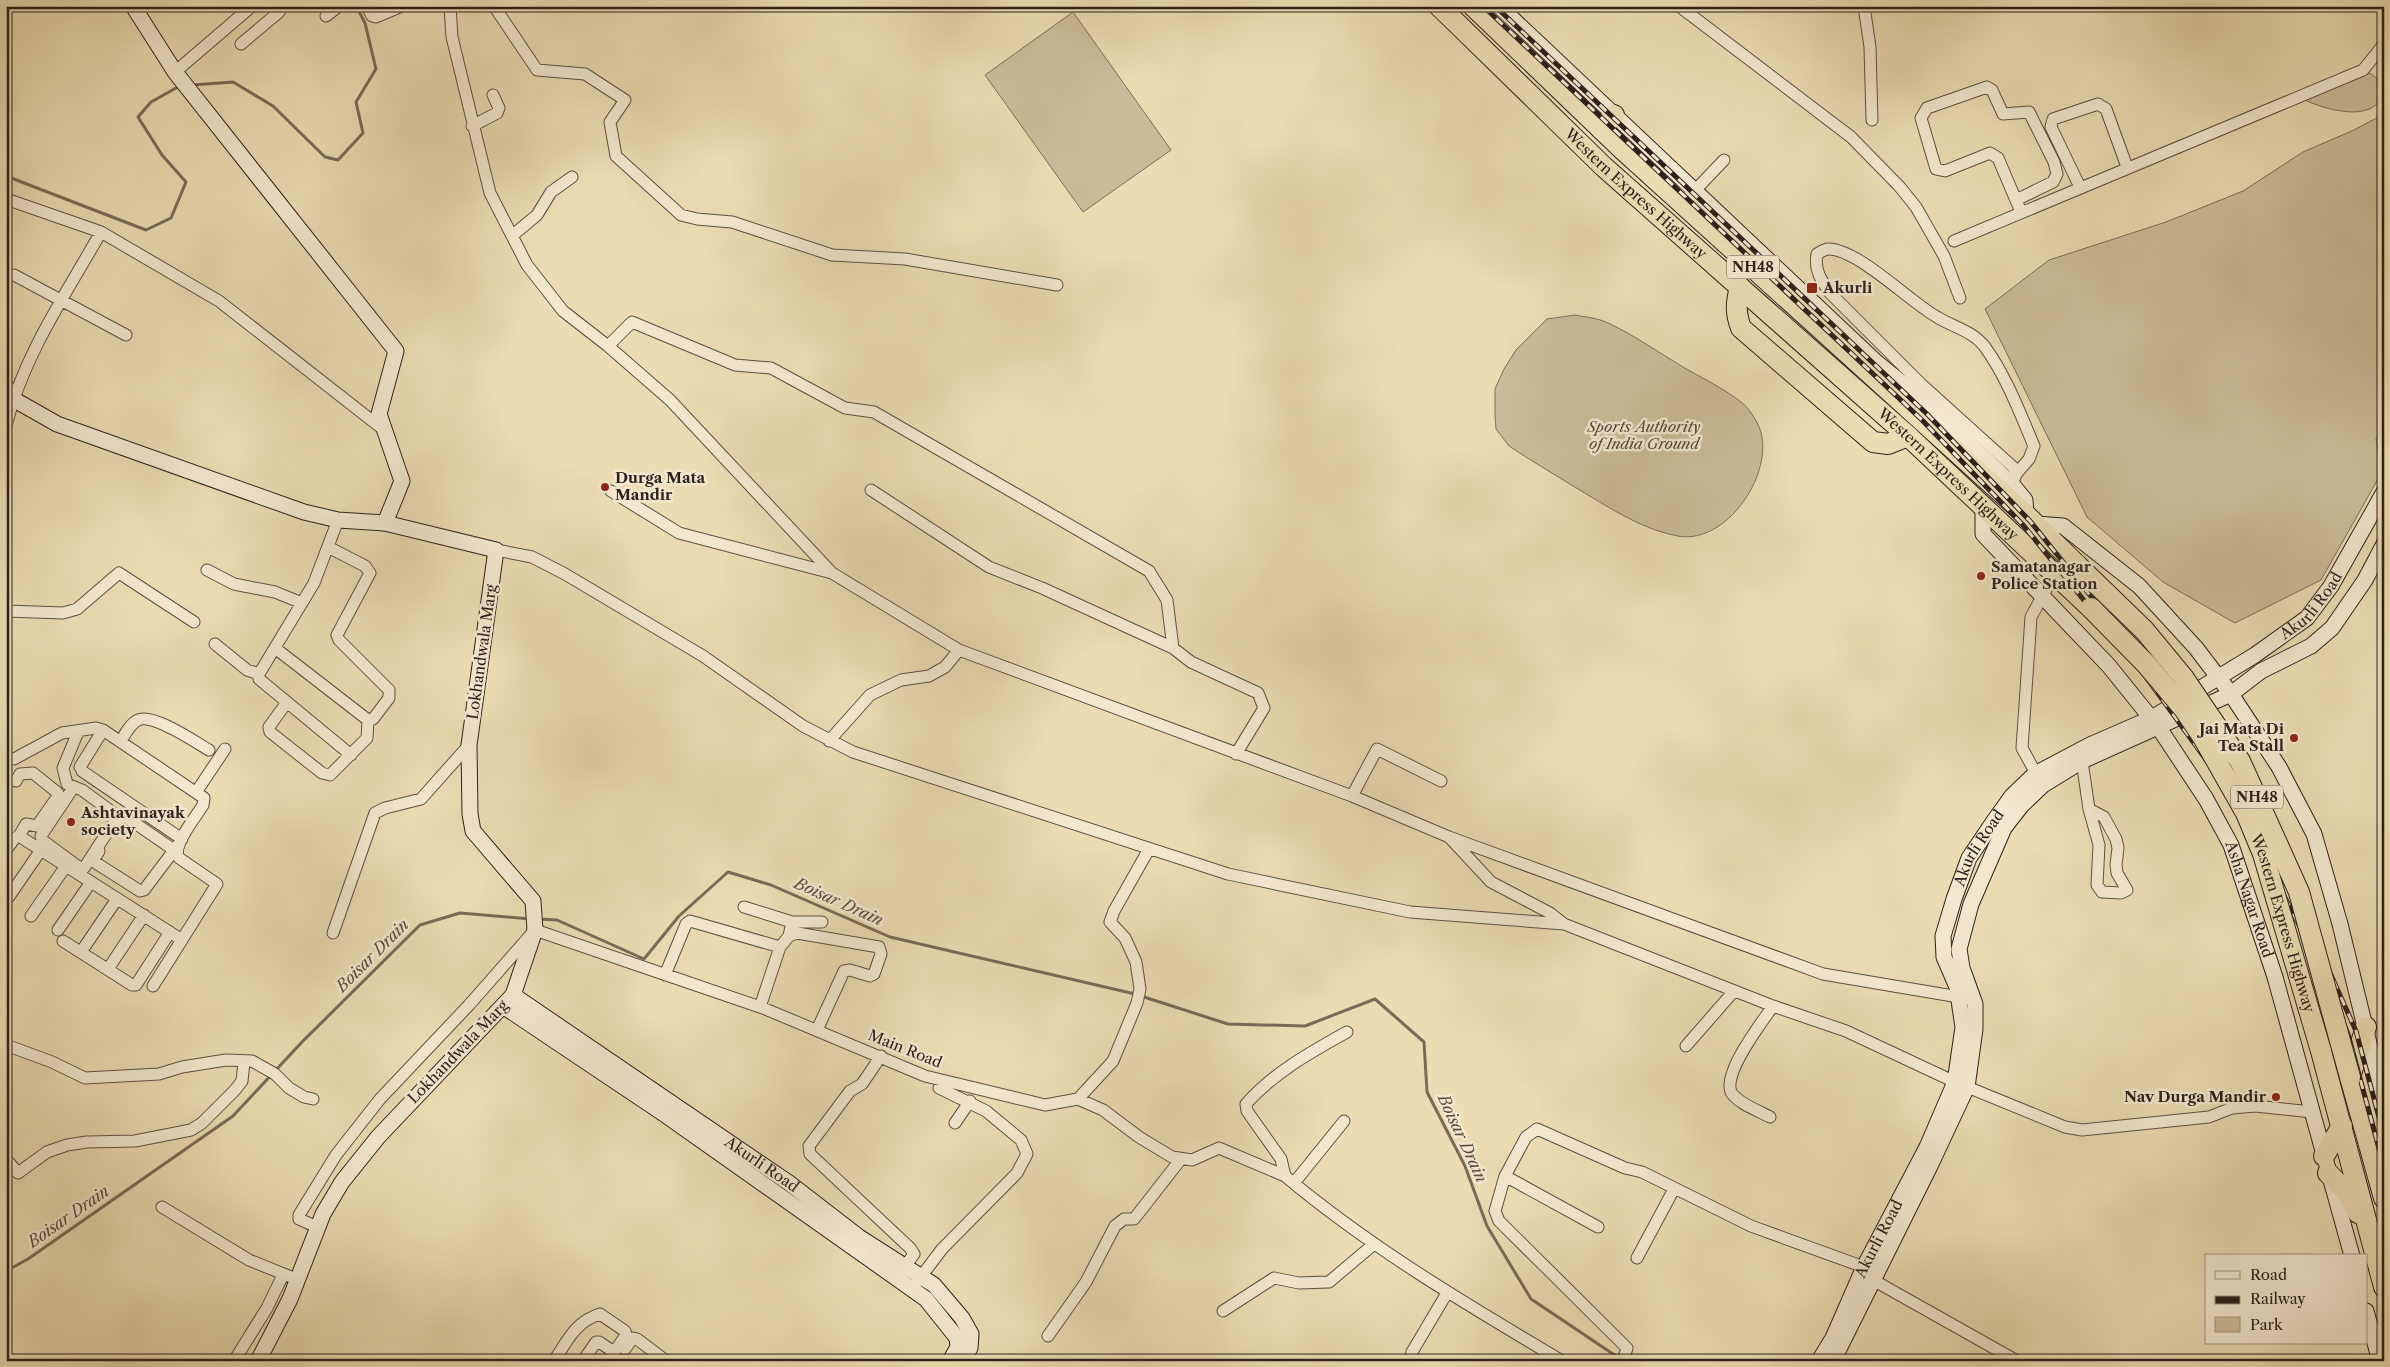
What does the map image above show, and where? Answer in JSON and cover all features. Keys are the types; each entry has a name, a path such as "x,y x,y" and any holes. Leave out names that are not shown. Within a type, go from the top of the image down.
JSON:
{"highway":[{"name":"Western Express Highway","path":"1439,6 1604,167 1908,436 2055,573 2147,665 2184,709 2204,739 2246,814 2263,854 2342,1126 2382,1280"},
{"name":"Western Express Highway","path":"1472,6 1608,122 1689,197 2011,484 2031,520 2145,631 2183,677 2240,761 2299,892 2350,1077 2379,1165 2384,1198"},
{"path":"1740,287 1736,303 1736,314 1741,328 1873,442 1888,444 1908,436"},
{"path":"1816,394 1836,372"},
{"path":"2350,1077 2366,1027"},
{"path":"2342,1126 2326,1164 2346,1192 2370,1234"}],"street":[{"path":"133,6 175,72 396,351 379,414 402,481 385,524"},
{"path":"175,72 252,6"},
{"path":"241,44 279,12 281,9 278,6"},
{"path":"326,16 339,6"},
{"path":"367,6 372,16 376,17 402,6"},
{"path":"450,6 452,37 472,126 490,193 527,265 563,311 608,346 670,400 832,573 959,650 1352,796 1449,837 1823,974 1959,997"},
{"path":"494,6 537,70 585,74 625,100 610,122 616,156 681,215 696,219 732,222 832,255 904,259 1057,286"},
{"path":"1499,6 1608,122"},
{"path":"1679,6 1851,137 1899,186 1916,207 1944,256 1960,298"},
{"path":"1864,6 1870,47 1872,120"},
{"path":"1954,241 2127,167 2363,70 2384,44"},
{"path":"2016,200 2053,182 2057,174 2054,162 2030,112 2003,114 1992,90 1987,87 1927,108 1921,118 1936,168 1945,171 1990,153 1994,154 1998,158 2021,212"},
{"path":"472,126 497,113 500,108 493,95"},
{"path":"2080,187 2051,127 2053,119 2098,104 2102,105 2127,167"},
{"path":"1724,160 1689,197 1875,361 1916,387"},
{"path":"513,235 537,215 551,192 572,177"},
{"path":"6,199 101,232 220,301 384,430"},
{"path":"6,426 10,393 101,232"},
{"path":"1826,249 1838,251 1873,269 1935,317 1972,335 1984,346 2014,400 2034,446 2029,459 2011,484 1916,387 1830,293 1818,276 1815,262 1817,254 1826,249"},
{"path":"14,275 126,335"},
{"path":"608,346 632,322 735,365 771,368 845,408 874,412 1150,571 1167,600 1173,648"},
{"path":"10,393 57,424 304,512 338,520 385,524 532,557 612,601 704,656 802,726 828,741 853,752 1228,874 1410,912 1564,924"},
{"path":"870,490 989,567 1042,588 1173,648 1191,662 1258,693 1264,708 1236,754"},
{"path":"611,491 679,533 832,573"},
{"name":"Akurli Road","path":"1833,1361 1869,1274 1927,1146 1961,1084 1976,1029 1975,1004 1962,968 1959,949 1971,904 2004,828 2039,779 2082,761 2156,723 2218,676 2255,655 2307,618 2331,586 2384,492"},
{"name":"Asha Nagar Road","path":"1983,507 1983,534 2109,666 2156,723 2206,799 2230,845 2275,977 2351,1254"},
{"path":"259,674 314,583 338,520"},
{"path":"2031,520 2063,526 2138,586 2196,648 2218,676 2279,767 2314,834 2340,924 2384,1105"},
{"name":"Akurli Road","path":"1961,1084 1963,1027 1959,997 1944,957 1943,936 1954,899 1970,858 2012,796 2090,745 2156,723 2231,694 2261,671 2311,646 2332,628 2365,580 2384,544"},
{"path":"275,648 368,720 373,720 389,698 389,690 339,640 337,635 370,573 365,566 328,547"},
{"name":"Lokhandwala Marg","path":"258,1361 290,1299 290,1277 342,1182 364,1152 508,1000 535,923 533,901 527,891 489,852 473,831 470,814 468,745 496,550"},
{"path":"207,570 234,584 275,592 302,603"},
{"path":"6,612 63,613 77,609 119,573 194,622"},
{"path":"2039,779 2022,748 2031,617 2055,573"},
{"path":"215,644 247,670 259,674"},
{"path":"828,741 870,695 901,680 929,676 945,667 959,650"},
{"path":"259,674 262,682 351,755"},
{"path":"287,702 269,727 270,732 322,773 330,775 368,738 368,720"},
{"path":"121,741 130,727 137,721 145,718 158,722 209,750"},
{"path":"6,757 14,759 62,732 78,732 96,728 103,730 197,791 204,798 204,805 178,844 144,890 140,891 96,863 94,859 123,815 178,844"},
{"path":"103,730 81,769 178,844"},
{"path":"69,784 41,836 42,840 80,868 84,868 116,818 112,812 82,790 69,784 63,768 78,732"},
{"path":"333,933 375,813 386,808 422,800 468,745"},
{"path":"197,791 225,749"},
{"path":"1352,796 1377,749 1441,780"},
{"path":"2082,761 2089,809 2098,845 2097,885 2102,892 2121,894 2127,890 2117,873 2118,848 2116,839 2104,817 2089,809"},
{"path":"16,781 20,774 33,773 58,793"},
{"path":"6,850 15,838 19,836 26,824 37,826 58,796 58,793 69,784"},
{"path":"19,836 182,940"},
{"path":"1449,837 1492,882 1550,913 1564,924 1773,1006 1846,1032 2048,1121 2082,1130 2209,1117 2240,1108 2255,1106 2312,1112"},
{"path":"154,986 217,884 179,858 177,854 178,844"},
{"path":"1149,849 1114,911 1110,922 1125,938 1136,962 1139,995 1113,1061 1078,1099 1103,1110 1139,1137 1172,1157 1192,1160 1219,1148 1290,1180 1374,1244 1447,1293 1562,1361"},
{"path":"8,898 41,850"},
{"path":"31,916 66,866"},
{"path":"91,882 61,935 81,952 132,985 136,985 170,932"},
{"path":"81,952 118,898"},
{"path":"744,907 792,922 822,922"},
{"path":"108,969 144,915"},
{"path":"665,975 686,924 690,921 780,947"},
{"path":"760,1007 780,947 789,936 792,922"},
{"path":"317,1227 299,1219 299,1215 336,1155 380,1099 470,1004 535,923"},
{"name":"Main Road","path":"535,923 665,975 760,1007 925,1076 1045,1105 1078,1099"},
{"path":"789,936 797,933 879,947 881,954 874,974 870,976 850,970 844,971 817,1030"},
{"path":"1686,1046 1734,991"},
{"name":"Akurli Road","path":"508,1000 785,1189 916,1283 934,1285 962,1318 964,1336"},
{"path":"1770,1117 1736,1098 1730,1090 1731,1080 1746,1045 1773,1006"},
{"path":"1290,1180 1281,1159 1248,1110 1246,1104 1260,1088 1298,1061 1347,1032"},
{"path":"6,1045 52,1062 85,1078 159,1074 182,1067 226,1060 248,1062 275,1074 289,1088 304,1097 313,1099"},
{"path":"881,1056 862,1084 850,1091 809,1146 810,1154 910,1248 914,1254 901,1272"},
{"path":"6,1159 18,1173 47,1152 67,1145 87,1142 136,1141 191,1130 202,1123 235,1090 242,1081 248,1062"},
{"path":"916,1283 942,1250 1017,1173 1027,1154 1021,1140 986,1111 970,1101 939,1088"},
{"path":"955,1123 970,1101"},
{"path":"1290,1180 1344,1121"},
{"path":"1623,1361 1627,1348 1499,1221 1495,1210 1505,1176 1526,1137 1537,1129 1625,1168 1642,1172 1751,1226 1869,1274 2017,1361"},
{"path":"1048,1336 1086,1282 1115,1226 1124,1219 1134,1219 1181,1159"},
{"path":"1505,1176 1598,1227"},
{"path":"1638,1258 1674,1189"},
{"path":"162,1207 249,1260 290,1277 267,1308 234,1361"},
{"path":"1223,1311 1274,1278 1299,1283 1329,1282 1374,1244"},
{"name":"Akurli Road","path":"1819,1361 1869,1274"},
{"path":"1415,1361 1411,1357 1412,1352 1447,1293"},
{"path":"554,1361 574,1329 587,1318 600,1314 625,1332 626,1335 616,1359"},
{"path":"2368,1318 2380,1361"},
{"path":"950,1361 964,1336"},
{"path":"962,1361 970,1348 964,1336"},
{"path":"616,1359 633,1338 666,1361"},
{"path":"583,1361 596,1342 599,1342 616,1359"}],"green space":[{"path":"1073,12 1171,150 1083,212 985,75"},
{"path":"2370,73 2384,84 2382,97 2375,106 2353,112 2340,111 2305,100"},
{"path":"2384,114 2384,426 2376,439 2382,472 2321,580 2235,623 2163,582 2087,517 1985,309 2049,260 2166,222 2243,191 2303,152 2354,130"},
{"name":"Sports Authority of India Ground","path":"1575,315 1604,321 1627,333 1727,392 1743,404 1752,414 1762,436 1762,456 1757,477 1746,497 1733,514 1716,528 1697,536 1678,536 1650,528 1598,501 1509,446 1496,429 1495,389 1504,369 1516,350 1547,319"}],"waterway":[{"path":"192,85 233,82 273,106 325,157 338,160 363,133 356,102 376,69 365,23 356,6"},
{"path":"6,176 146,230 171,218 186,182 162,155 138,117 151,102 176,88"},
{"name":"Boisar Drain","path":"539,919 557,920 644,959 679,916 728,872 771,885 890,937 1135,994"},
{"name":"Boisar Drain","path":"6,1271 28,1259 233,1116 302,1042 420,925 460,913 530,919"},
{"name":"Boisar Drain","path":"1141,996 1228,1024 1305,1026 1375,999 1424,1042 1427,1092 1465,1166 1487,1226 1531,1299 1616,1356"}],"railway":[{"path":"1483,6 1922,420 2024,526 2146,677 2207,761 2255,840 2307,940 2348,1034 2384,1167"},
{"path":"1495,6 1927,414 2030,521 2152,672 2214,756 2262,837 2314,937 2356,1031 2384,1136"}],"place":[{"name":"Akurli","path":"1812,288"},
{"name":"Durga Mata Mandir","path":"605,487"},
{"name":"Samatanagar Police Station","path":"1981,576"},
{"name":"Jai Mata Di Tea Stall","path":"2294,738"},
{"name":"Ashtavinayak society","path":"71,822"},
{"name":"Nav Durga Mandir","path":"2276,1097"}]}
